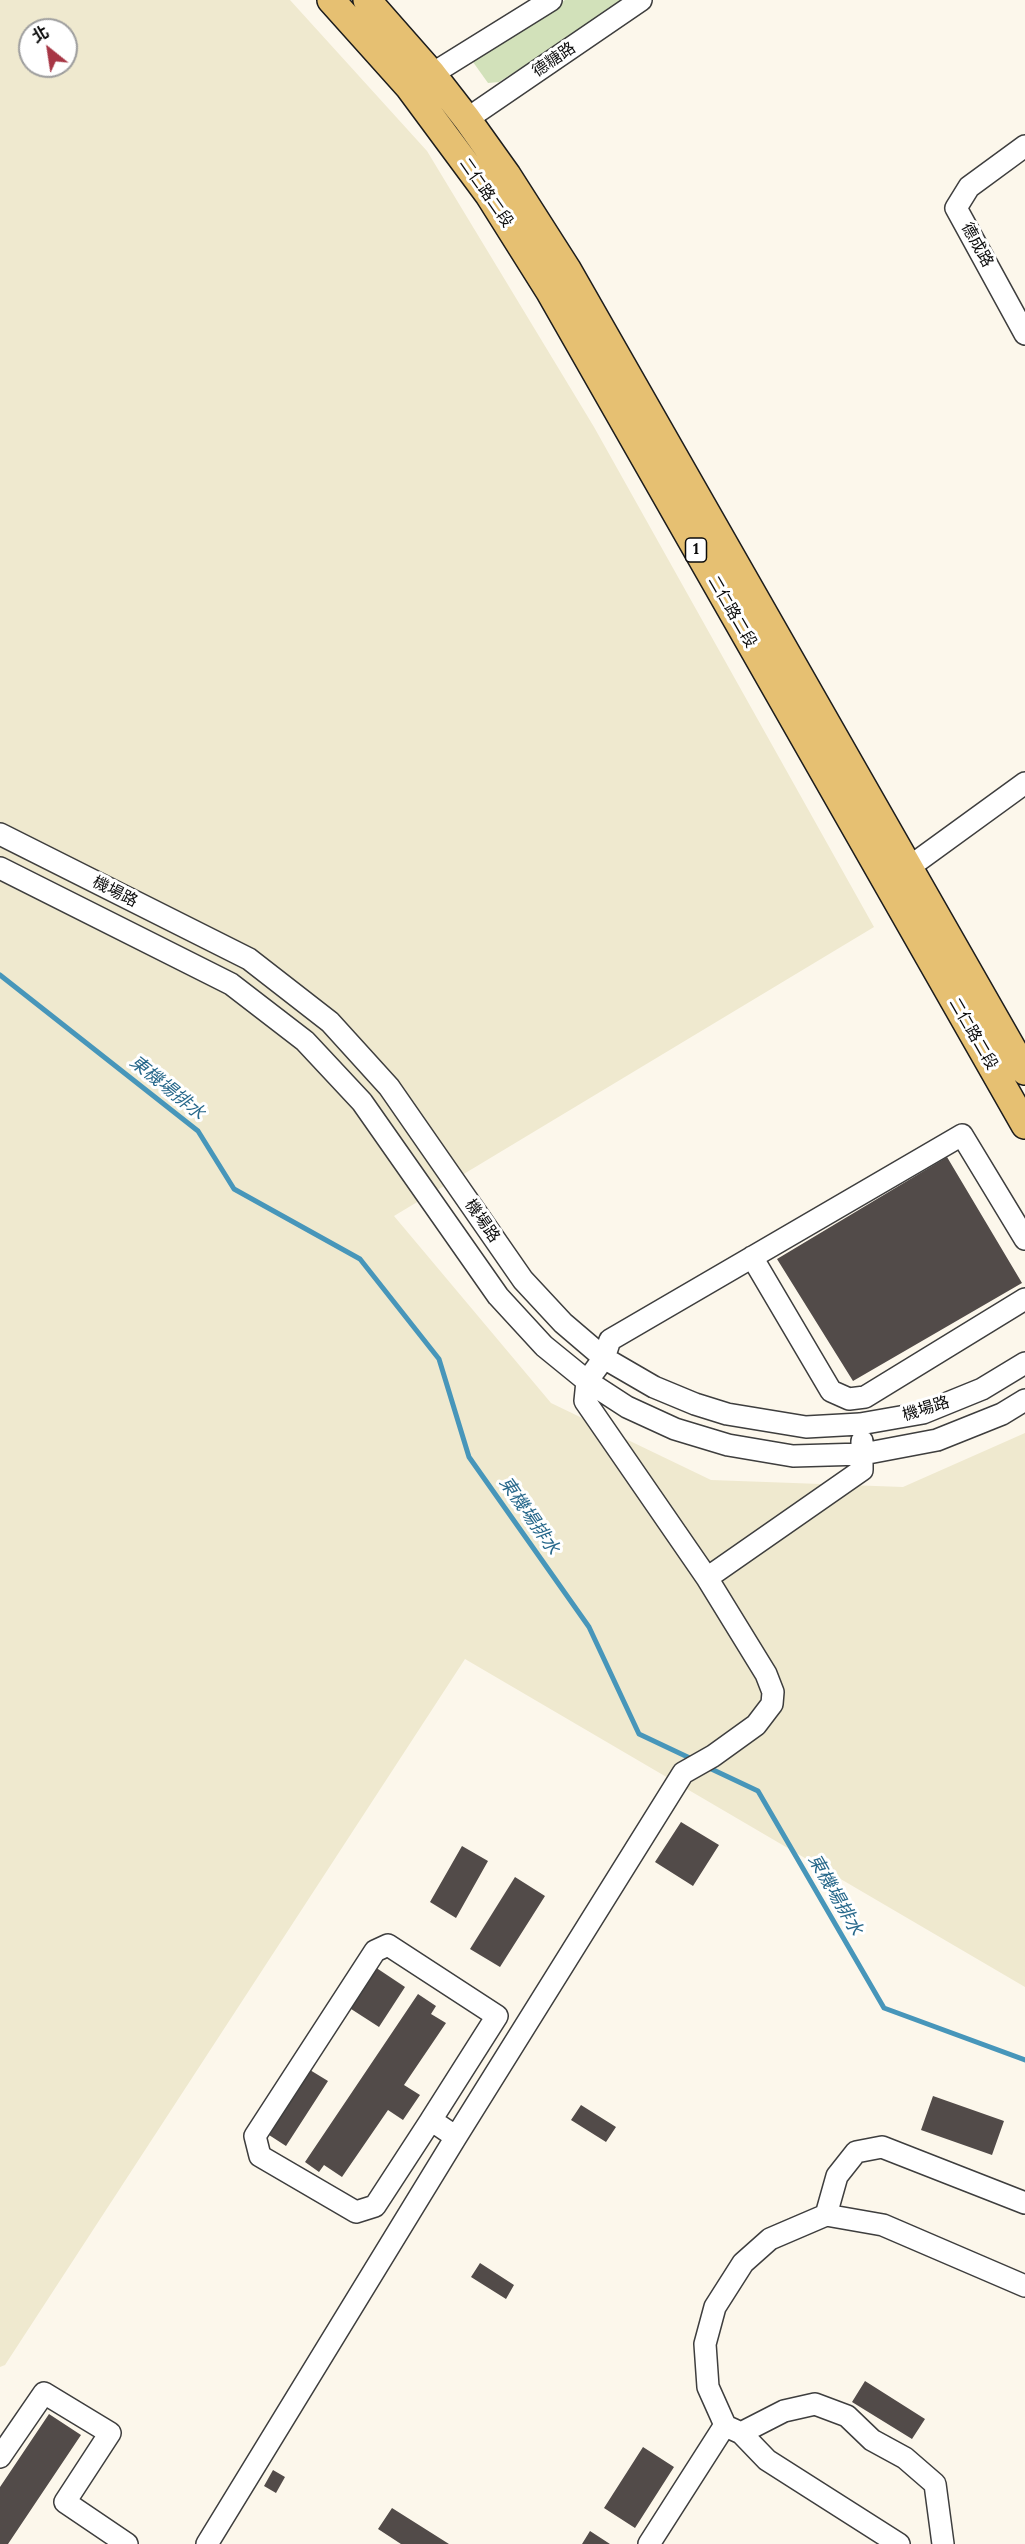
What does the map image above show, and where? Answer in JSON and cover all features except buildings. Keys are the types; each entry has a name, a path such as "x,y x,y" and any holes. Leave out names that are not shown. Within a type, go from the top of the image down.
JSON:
{"main road":[{"name":"二仁路二段","path":"331,0 409,87 489,195 550,292 1025,1125"},
{"name":"二仁路二段","path":"367,0 432,74 467,119 567,269 1025,1071"}],"street":[{"path":"432,74 551,0"},
{"name":"德糖路","path":"467,119 641,0"},
{"name":"德成路","path":"1025,146 969,187 956,208 1025,334"},
{"path":"908,868 1025,783"},
{"name":"機場路","path":"0,834 249,959 330,1022 388,1087 523,1280 563,1323 604,1358 654,1387 695,1404 728,1414 806,1427 860,1424 923,1413 982,1389 1025,1363"},
{"name":"機場路","path":"0,868 231,984 305,1041 362,1102 498,1296 544,1346 587,1381 627,1407 675,1429 728,1445 793,1455 863,1454 938,1440 1002,1414 1025,1400"},
{"path":"207,2544 456,2137 683,1773 713,1756 756,1725 772,1704 773,1692 766,1674 707,1578 585,1401 587,1381 604,1358 610,1340 962,1135 1025,1239"},
{"path":"752,1257 831,1391 849,1399 866,1397 1025,1299"},
{"path":"707,1578 862,1470 860,1424"},
{"path":"388,1945 497,2016 430,2120 375,2206 356,2212 260,2156 255,2136 375,1951 388,1945"},
{"path":"430,2120 456,2137"},
{"path":"826,2215 837,2176 856,2152 882,2147 1025,2203"},
{"path":"898,2544 767,2460 733,2429 708,2386 705,2344 715,2307 743,2263 770,2239 826,2215 883,2225 1025,2286"},
{"path":"0,2457 44,2393 110,2433 65,2502 127,2544"},
{"path":"649,2544 733,2429 784,2411 815,2404 847,2416 872,2440 905,2458 935,2484 943,2544"}],"shaded area":[{"path":"0,0 290,0 427,151 594,427 874,927 394,1216 551,1403 711,1480 903,1487 1025,1433 1025,1987 465,1659 5,2365 0,2367"}],"green space":[{"path":"565,0 628,0 499,82 488,83 473,62 481,53"}],"waterway":[{"name":"東機場排水","path":"0,975 198,1131 234,1189 360,1259 439,1359 469,1457 589,1627 639,1734 694,1760"},
{"name":"東機場排水","path":"705,1766 758,1791 884,2008 1025,2060"}]}
